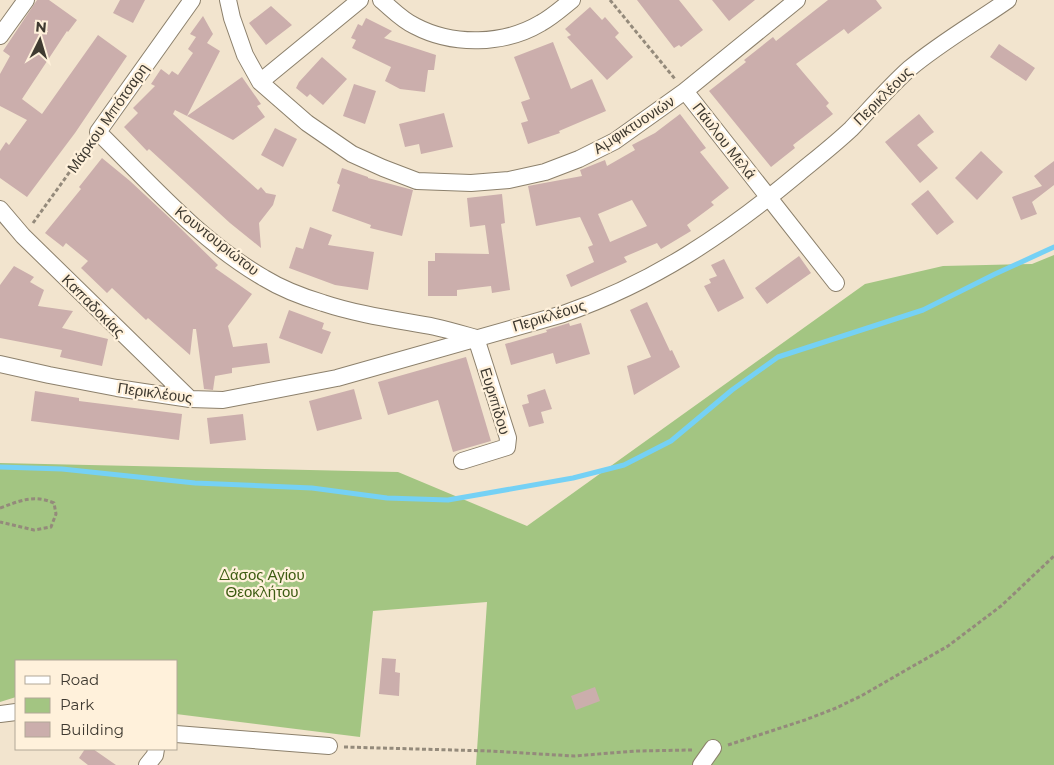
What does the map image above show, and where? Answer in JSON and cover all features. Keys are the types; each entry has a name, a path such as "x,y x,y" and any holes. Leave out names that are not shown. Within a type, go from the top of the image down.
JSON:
{"street":[{"path":"0,36 26,0"},
{"name":"Μάρκου Μπότσαρη","path":"98,132 192,0"},
{"name":"Αμφικτυονιών","path":"228,0 244,55 260,82 307,123 352,154 383,168 417,181 462,183 509,180 544,172 579,159 615,141 685,91 797,0"},
{"path":"260,82 360,0"},
{"path":"381,0 413,25 430,33 466,40 502,38 523,32 542,23 572,0"},
{"name":"Περικλέους","path":"0,364 81,381 190,399 223,400 312,384 380,367 563,314 630,288 708,243 769,199 851,128 908,70 933,50 1008,0"},
{"name":"Πάυλου Μελά","path":"685,91 836,283"},
{"name":"Κουντουριώτου","path":"98,132 175,208 216,244 265,278 290,291 324,304 476,338"},
{"name":"Καπαδοκίας","path":"0,209 23,236 190,399"},
{"name":"Ευριπίδου","path":"462,461 508,447 508,438 476,338"},
{"path":"0,714 15,712"},
{"path":"178,734 329,746"},
{"path":"701,765 713,748"},
{"path":"147,765 155,755 156,750"}],"path":[{"name":"Πάυλου Μελά","path":"610,0 685,91"},
{"name":"Μάρκου Μπότσαρη","path":"23,236 98,132"},
{"path":"0,508 27,498 43,498 54,503 56,514 51,527 34,530 0,522"},
{"path":"329,746 490,751 574,756 636,751 676,751 727,746 804,720 861,696 948,646 1001,606 1054,556"}],"green space":[{"name":"Δάσος Αγίου Θεοκλήτου","path":"1054,255 1054,765 476,765 487,602 373,611 360,737 178,714 178,660 15,660 15,697 0,702 0,463 398,472 527,526 865,284 943,266 1032,264"}],"building":[{"path":"37,0 49,0 77,20 67,31 22,99 42,114 98,35 127,56 75,133 27,197 0,178 0,151 6,142 9,145 27,120 0,106 0,74 10,56 3,51"},
{"path":"120,0 145,0 133,23 113,13"},
{"path":"637,0 679,0 703,30 681,47 679,45 674,48"},
{"path":"712,0 755,0 729,21"},
{"path":"828,0 876,0 882,8 848,34 844,29 796,64 829,103 826,106 833,114 793,145 795,148 771,167 709,91 746,62 744,60 773,37 776,41"},
{"path":"271,6 292,25 266,45 249,23"},
{"path":"590,7 602,20 605,17 619,33 615,37 633,57 607,80 567,37 571,35 565,29"},
{"path":"203,16 213,34 207,43 220,51 187,116 175,110 173,114 258,190 261,187 266,193 276,195 273,205 259,223 261,248 230,223 149,149 147,151 124,127 138,113 133,108 155,86 151,84 161,69 169,75 172,71 178,75 193,53 188,49 196,37 190,34"},
{"path":"366,18 392,31 384,38 436,55 434,70 428,70 425,92 400,89 385,81 391,67 352,48 356,40 351,38 358,24 362,26"},
{"path":"553,42 571,89 592,79 606,111 559,131 560,133 528,144 521,123 528,121 521,102 530,99 514,57"},
{"path":"999,44 1035,68 1026,81 990,57"},
{"path":"322,57 347,79 323,105 310,94 307,97 296,88 299,82"},
{"path":"242,77 261,104 257,106 265,117 233,140 187,116"},
{"path":"354,84 376,91 365,124 343,116"},
{"path":"444,113 453,147 421,154 419,144 405,147 399,124"},
{"path":"680,114 706,148 700,152 729,188 711,202 714,205 687,225 691,231 661,249 657,243 624,257 627,262 571,287 566,275 594,262 588,247 593,245 580,217 536,226 528,186 582,176 580,170 605,160 607,166 635,150 632,145 655,133","holes":["632,200 647,226 610,242 598,214"]},
{"path":"919,114 934,132 917,145 938,168 920,183 885,142"},
{"path":"275,128 297,139 283,167 261,155"},
{"path":"981,151 1003,172 977,200 955,178"},
{"path":"102,158 174,222 218,265 215,268 252,294 228,326 233,347 267,343 270,363 232,368 232,373 215,376 213,390 204,389 196,329 193,329 190,355 148,318 146,320 112,288 107,293 81,268 88,261 66,243 63,247 45,233 81,189 79,187"},
{"path":"1054,161 1054,185 1032,202 1037,214 1021,220 1012,197 1042,186 1034,176"},
{"path":"342,168 368,178 413,190 402,236 370,228 371,225 332,211 340,185 337,183"},
{"path":"928,190 954,222 937,235 911,204"},
{"path":"502,194 505,223 501,224 510,290 492,293 491,286 457,290 457,296 428,296 428,261 435,261 435,253 489,254 485,225 470,227 467,198"},
{"path":"310,227 332,235 328,245 374,252 368,290 335,285 289,268 296,247 303,249"},
{"path":"799,256 811,273 767,304 755,288"},
{"path":"724,259 744,298 718,312 704,286 711,283 709,279 717,276 711,265"},
{"path":"14,266 34,277 30,282 44,290 38,306 73,311 62,328 108,339 102,366 60,357 62,350 0,338 0,285"},
{"path":"647,302 670,351 672,350 680,367 634,395 627,366 651,357 630,310"},
{"path":"289,310 324,323 322,329 331,332 322,354 279,338"},
{"path":"569,323 570,326 581,323 590,354 556,364 553,353 511,365 505,344 547,332 546,330"},
{"path":"466,357 491,441 453,452 438,400 388,415 378,382"},
{"path":"354,389 362,419 317,431 309,401"},
{"path":"545,389 552,409 541,412 544,423 529,427 522,405 529,403 527,395"},
{"path":"35,391 79,398 79,401 182,414 179,440 31,421"},
{"path":"243,414 246,440 210,444 207,418"},
{"path":"382,658 396,659 395,672 400,673 399,696 379,694"},
{"path":"595,687 600,701 576,710 571,696"},
{"path":"84,750 94,750 116,765 88,765 79,758"}],"waterway":[{"path":"0,467 62,469 195,483 312,488 387,498 448,500 573,478 624,465 671,441 732,390 778,357 923,310 1054,247"}]}
